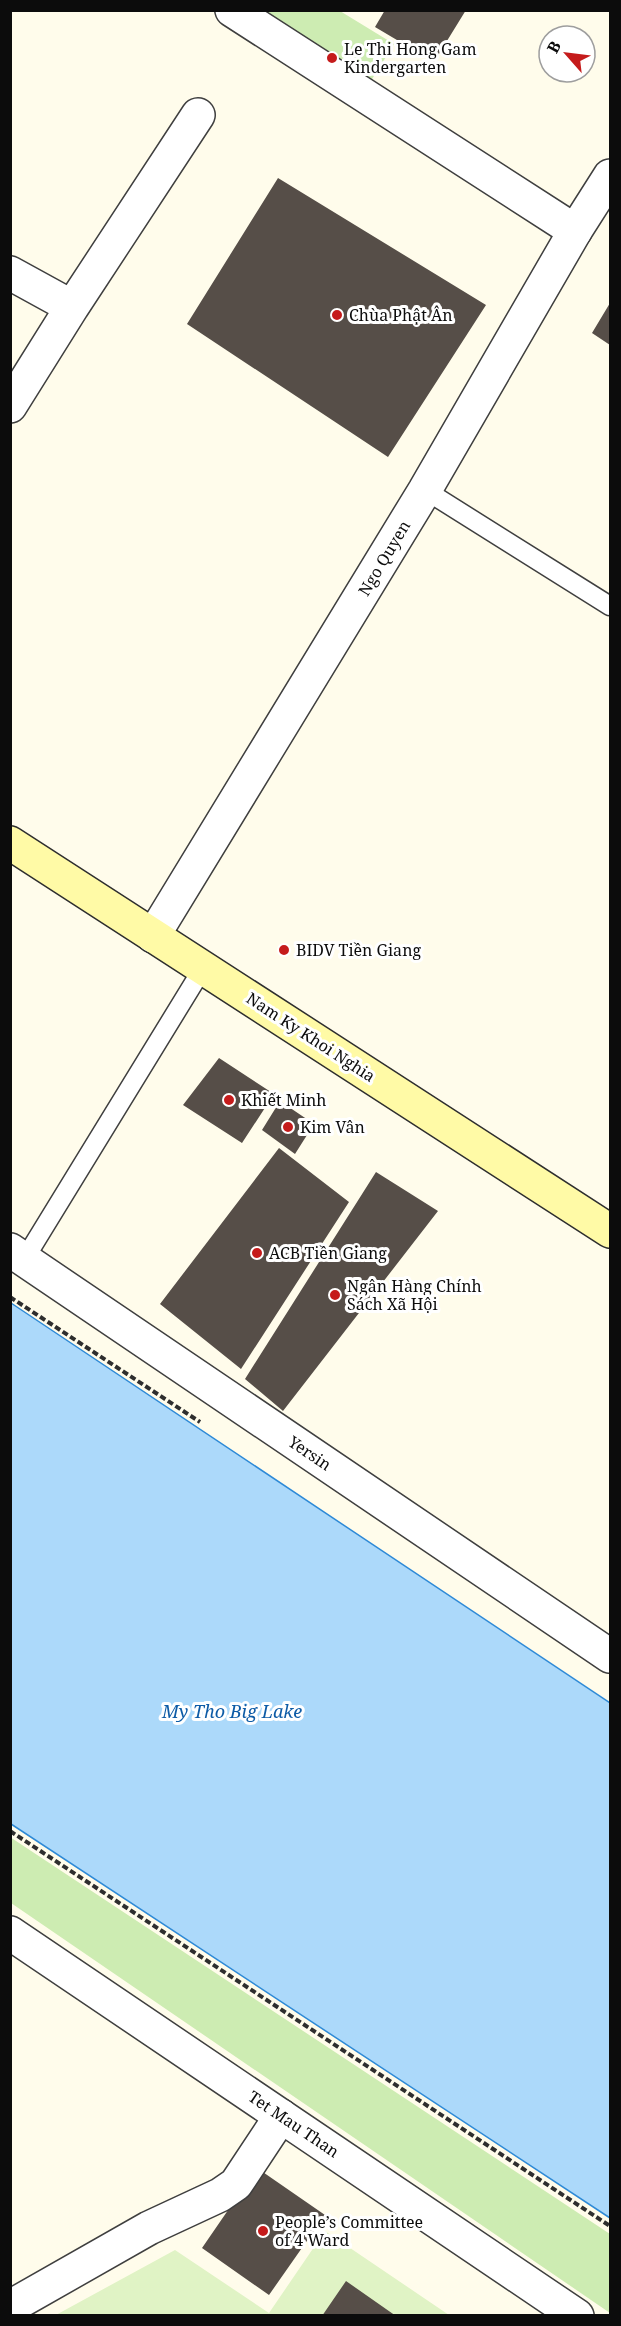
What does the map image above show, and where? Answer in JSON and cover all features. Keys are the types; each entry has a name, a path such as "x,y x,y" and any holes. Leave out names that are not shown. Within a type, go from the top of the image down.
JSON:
{"main road":[{"name":"Nam Ky Khoi Nghia","path":"10,843 610,1231"}],"street":[{"path":"232,10 575,231"},
{"path":"10,406 198,115"},
{"name":"Ngo Quyen","path":"153,936 425,490 575,231 610,176"},
{"path":"10,273 72,308"},
{"name":"Yersin","path":"17,1255 610,1656"},
{"name":"Tet Mau Than","path":"10,1933 577,2316"},
{"path":"10,2307 149,2228 220,2195 236,2184 281,2116"}],"lane":[{"path":"425,490 610,606"},
{"path":"17,1255 203,968"}],"path":[{"path":"10,1831 610,2226"}],"green space":[{"path":"216,11 340,11 394,44 359,100"},
{"path":"10,1837 610,2234 610,2313 11,1903"},
{"path":"325,2231 449,2315 54,2316 175,2250 269,2313"}],"water":[{"name":"My Tho Big Lake","path":"11,1303 610,1703 610,2218 11,1824"}],"building":[{"path":"385,10 466,10 434,62 375,27"},
{"name":"Chùa Phật Ân","path":"278,178 486,305 388,457 187,324"},
{"path":"610,303 610,345 592,333"},
{"name":"Khiết Minh","path":"219,1058 274,1094 242,1143 183,1105"},
{"name":"Kim Vân","path":"280,1101 314,1124 295,1154 262,1130"},
{"name":"ACB Tiền Giang","path":"279,1148 349,1202 241,1369 160,1304"},
{"name":"Ngân Hàng Chính Sách Xã Hội","path":"376,1172 438,1211 283,1411 245,1379"},
{"name":"People’s Committee of 4 Ward","path":"257,2168 325,2215 269,2295 202,2248"},
{"path":"346,2281 396,2316 322,2316"}],"place":[{"name":"Le Thi Hong Gam Kindergarten","path":"332,58"},
{"name":"Chùa Phật Ân","path":"337,315"},
{"name":"BIDV Tiền Giang","path":"284,950"},
{"name":"Khiết Minh","path":"229,1100"},
{"name":"Kim Vân","path":"288,1127"},
{"name":"ACB Tiền Giang","path":"257,1253"},
{"name":"Ngân Hàng Chính Sách Xã Hội","path":"335,1295"},
{"name":"People’s Committee of 4 Ward","path":"263,2231"}]}
